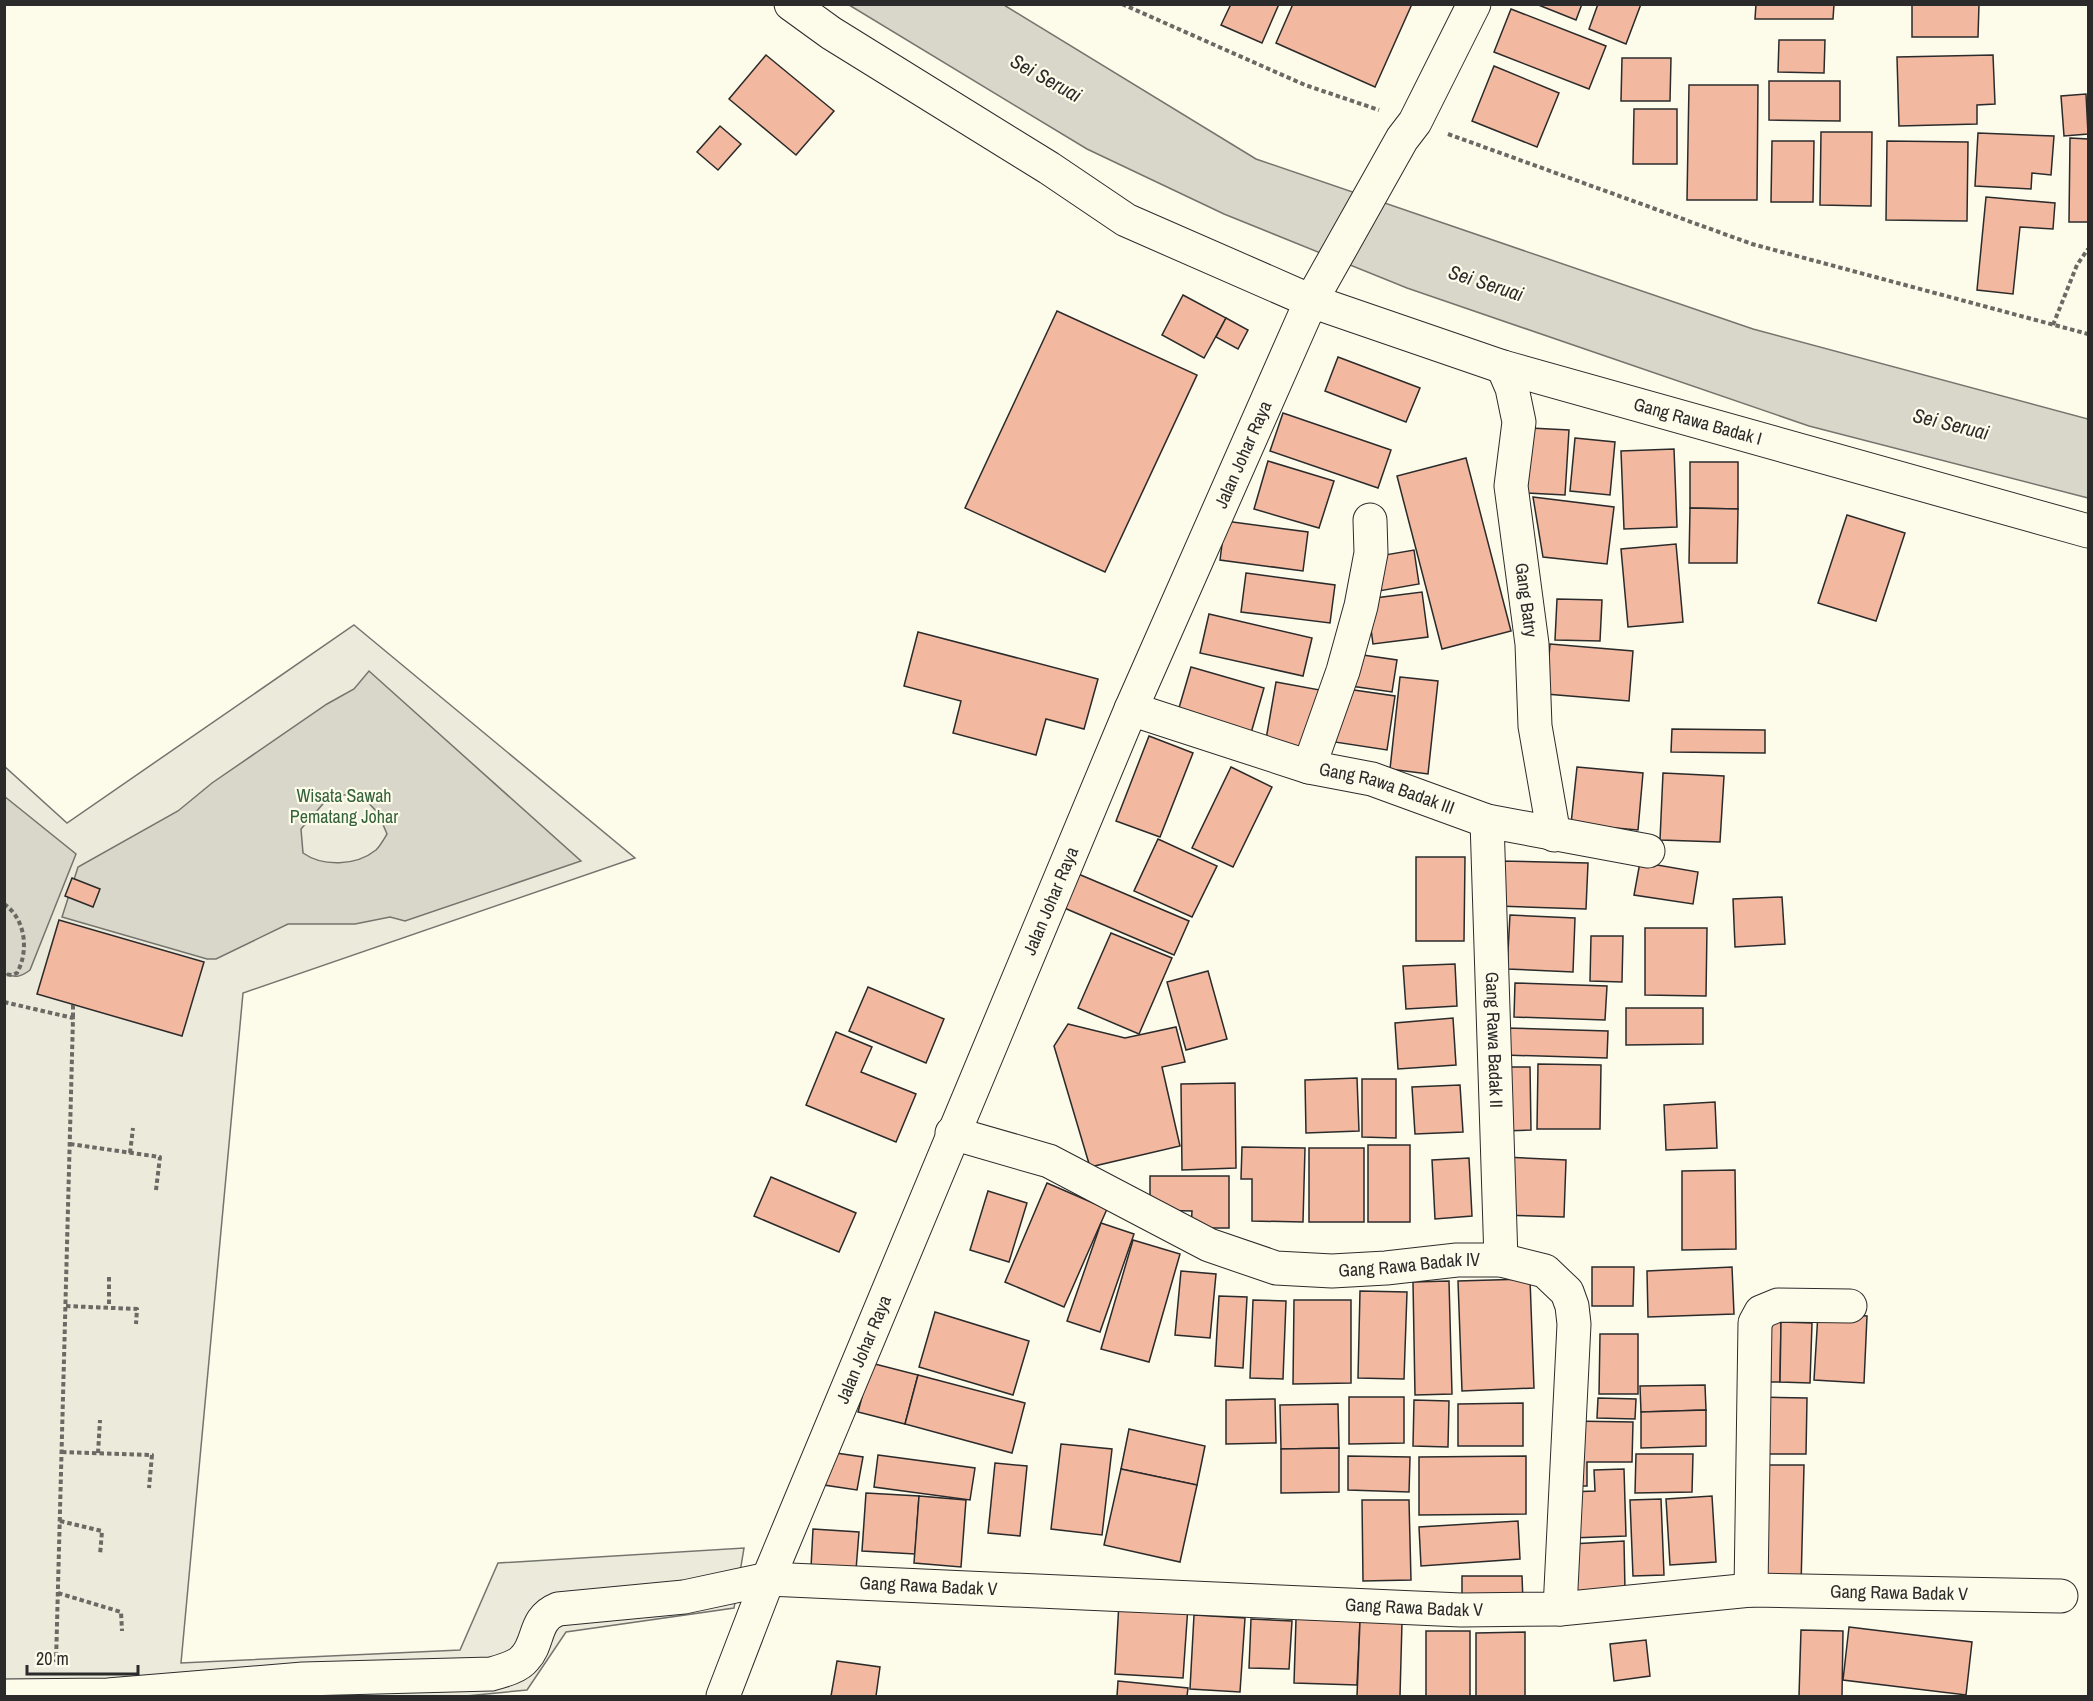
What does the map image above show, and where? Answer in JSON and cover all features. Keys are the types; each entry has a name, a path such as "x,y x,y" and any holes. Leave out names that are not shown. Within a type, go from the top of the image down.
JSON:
{"street":[{"name":"Gang Rawa Badak I","path":"791,4 831,33 1049,168 1126,220 1311,301 1503,367 2088,531"},
{"name":"Jalan Johar Raya","path":"723,1696 768,1579 1131,709 1311,301 1408,131 1474,4"},
{"name":"Gang Batry","path":"1503,367 1512,388 1519,422 1511,486 1532,644 1535,726 1554,835"},
{"path":"1309,767 1343,671 1361,606 1371,553 1370,520"},
{"name":"Gang Rawa Badak III","path":"1131,709 1309,767 1372,779 1487,820 1554,835 1648,851"},
{"name":"Gang Rawa Badak II","path":"1487,820 1501,1260"},
{"name":"Gang Rawa Badak IV","path":"952,1134 1049,1161 1209,1245 1276,1268 1332,1271 1457,1260 1501,1260 1545,1271 1568,1292 1572,1306 1573,1336 1560,1609"},
{"path":"1751,1590 1755,1323 1761,1312 1778,1305 1850,1306"},
{"name":"Gang Rawa Badak V","path":"4,1696 108,1695 303,1679 491,1674 525,1659 537,1629 552,1612 558,1609 684,1597 768,1579 1461,1610 1560,1609 1751,1590 2061,1596"}],"path":[{"path":"1122,4 1408,131 1752,244 2088,334"},
{"path":"2053,325 2077,265 2088,249"},
{"path":"4,904 16,916 23,933 25,946 23,961 17,973 4,974"},
{"path":"4,1002 73,1018"},
{"path":"55,1696 73,1005"},
{"path":"130,1153 133,1128"},
{"path":"70,1144 160,1157 156,1190"},
{"path":"109,1277 109,1307"},
{"path":"66,1305 137,1309 136,1324"},
{"path":"98,1453 100,1419"},
{"path":"62,1452 152,1455 149,1488"},
{"path":"60,1521 102,1531 100,1555"},
{"path":"58,1593 121,1612 122,1631"}],"green space":[{"name":"Wisata Sawah Pematang Johar","path":"354,625 635,858 243,993 181,1663 460,1650 498,1563 744,1548 734,1608 566,1632 527,1690 466,1696 5,1696 4,766 67,823"}],"water":[{"name":"Sei Seruai","path":"849,5 1004,5 1256,159 1753,329 2088,419 2088,498 1809,426 1407,288 1224,214 1087,149"},
{"path":"369,671 581,861 405,921 390,917 355,924 288,924 216,959 207,959 62,917 78,867 178,811 212,783 327,704 354,689","holes":["359,793 378,813 387,834 377,848 368,855 340,863 320,861 303,853 301,829 329,797"]},
{"path":"4,796 76,854 30,970 15,976 5,974"}],"building":[{"path":"1231,4 1279,4 1262,43 1221,25"},
{"path":"1293,4 1412,4 1375,87 1276,43"},
{"path":"1536,4 1582,4 1576,20"},
{"path":"1598,4 1641,4 1626,44 1589,29"},
{"path":"1756,4 1834,4 1833,19 1755,19"},
{"path":"1912,4 1979,4 1978,37 1912,37"},
{"path":"1511,9 1606,46 1589,89 1494,52"},
{"path":"1779,40 1825,40 1824,73 1778,72"},
{"path":"766,55 834,111 796,155 729,99"},
{"path":"1993,55 1995,104 1977,105 1977,124 1899,126 1897,57"},
{"path":"1622,58 1671,58 1670,101 1621,101"},
{"path":"1494,66 1559,93 1537,147 1472,121"},
{"path":"1769,81 1840,81 1840,121 1769,120"},
{"path":"1689,85 1758,85 1757,200 1687,200"},
{"path":"2086,94 2088,134 2064,136 2061,96"},
{"path":"1634,109 1677,109 1677,164 1633,164"},
{"path":"720,126 741,144 718,170 697,152"},
{"path":"1821,132 1872,132 1871,206 1820,205"},
{"path":"1978,133 2054,136 2051,175 2032,173 2031,189 1975,186"},
{"path":"2070,138 2088,139 2088,222 2069,222"},
{"path":"1772,141 1814,141 1813,202 1771,202"},
{"path":"1887,141 1968,142 1967,221 1886,220"},
{"path":"1986,197 2055,203 2053,229 2020,227 2013,294 1977,290"},
{"path":"1183,295 1226,318 1204,358 1162,335"},
{"path":"1057,311 1197,375 1105,572 965,508"},
{"path":"1226,318 1248,330 1238,349 1216,337"},
{"path":"1338,357 1420,388 1406,422 1325,391"},
{"path":"1283,413 1391,450 1378,488 1270,451"},
{"path":"1530,428 1569,430 1565,495 1527,493"},
{"path":"1575,438 1615,442 1610,495 1570,491"},
{"path":"1674,449 1677,527 1624,529 1621,451"},
{"path":"1466,458 1511,631 1442,649 1397,476"},
{"path":"1268,461 1334,481 1319,528 1254,509"},
{"path":"1690,462 1738,462 1738,509 1690,508"},
{"path":"1533,497 1614,507 1607,564 1543,557"},
{"path":"1690,508 1738,509 1737,563 1689,563"},
{"path":"1847,515 1905,533 1876,621 1818,603"},
{"path":"1225,521 1308,532 1303,571 1220,560"},
{"path":"1676,544 1683,622 1628,627 1621,549"},
{"path":"1414,550 1419,584 1379,591 1373,557"},
{"path":"1246,573 1335,585 1330,623 1241,612"},
{"path":"1422,592 1428,637 1373,644 1367,599"},
{"path":"1557,599 1602,600 1600,641 1555,640"},
{"path":"1209,614 1312,638 1303,676 1200,653"},
{"path":"918,632 1098,679 1084,729 1046,719 1036,755 953,733 961,701 904,686"},
{"path":"1550,644 1633,651 1629,701 1546,694"},
{"path":"1349,653 1397,660 1392,692 1344,685"},
{"path":"1191,667 1264,688 1249,740 1176,718"},
{"path":"1400,677 1438,681 1428,774 1390,769"},
{"path":"1276,682 1320,690 1309,752 1265,745"},
{"path":"1340,688 1395,696 1387,750 1328,741"},
{"path":"1672,729 1765,730 1765,753 1671,752"},
{"path":"1149,736 1193,753 1160,837 1116,821"},
{"path":"1231,767 1272,787 1233,867 1192,848"},
{"path":"1577,767 1643,773 1638,830 1571,824"},
{"path":"1663,773 1724,776 1720,842 1660,840"},
{"path":"1158,839 1217,866 1192,917 1134,891"},
{"path":"1416,857 1465,857 1464,941 1416,941"},
{"path":"1498,861 1588,863 1586,909 1498,906"},
{"path":"1640,862 1698,872 1693,904 1634,895"},
{"path":"1076,873 1189,921 1174,955 1062,907"},
{"path":"72,878 100,889 93,907 65,896"},
{"path":"1782,897 1785,944 1735,947 1733,899"},
{"path":"1510,915 1575,918 1573,972 1507,969"},
{"path":"59,920 204,962 182,1036 37,994"},
{"path":"1645,928 1707,928 1706,996 1645,995"},
{"path":"1111,933 1172,958 1139,1034 1078,1008"},
{"path":"1591,936 1623,936 1622,982 1590,981"},
{"path":"1455,964 1457,1006 1406,1009 1403,966"},
{"path":"1208,971 1227,1039 1186,1050 1167,982"},
{"path":"1515,983 1607,986 1605,1020 1514,1017"},
{"path":"868,987 944,1019 926,1063 849,1031"},
{"path":"1626,1008 1703,1008 1703,1044 1626,1045"},
{"path":"1453,1018 1456,1065 1398,1069 1395,1023"},
{"path":"1068,1024 1125,1038 1176,1027 1185,1062 1162,1067 1180,1146 1090,1167 1054,1046"},
{"path":"1505,1028 1608,1031 1607,1058 1504,1055"},
{"path":"836,1032 872,1047 861,1072 916,1094 896,1142 806,1105"},
{"path":"1538,1064 1601,1065 1600,1129 1537,1129"},
{"path":"1503,1067 1530,1067 1531,1130 1504,1131"},
{"path":"1357,1078 1359,1131 1306,1133 1305,1080"},
{"path":"1362,1079 1396,1079 1396,1138 1362,1137"},
{"path":"1235,1083 1236,1168 1182,1170 1181,1084"},
{"path":"1460,1085 1463,1132 1415,1134 1412,1087"},
{"path":"1715,1102 1717,1148 1666,1150 1664,1105"},
{"path":"1368,1145 1410,1145 1410,1222 1368,1222"},
{"path":"1242,1147 1305,1148 1303,1222 1252,1221 1252,1179 1241,1179"},
{"path":"1309,1148 1364,1148 1364,1222 1309,1222"},
{"path":"1504,1157 1566,1160 1564,1217 1501,1215"},
{"path":"1469,1158 1472,1216 1435,1219 1432,1160"},
{"path":"1735,1170 1736,1249 1682,1250 1682,1171"},
{"path":"1150,1176 1229,1176 1229,1228 1191,1228 1192,1211 1150,1210"},
{"path":"771,1177 856,1213 839,1252 754,1216"},
{"path":"1047,1183 1107,1209 1064,1307 1005,1282"},
{"path":"988,1191 1027,1203 1009,1262 970,1250"},
{"path":"1101,1223 1134,1234 1100,1332 1067,1321"},
{"path":"1133,1240 1180,1254 1149,1362 1101,1349"},
{"path":"1592,1267 1634,1267 1633,1306 1592,1306"},
{"path":"1732,1267 1734,1314 1648,1317 1647,1271"},
{"path":"1181,1271 1216,1274 1210,1338 1175,1335"},
{"path":"1530,1279 1534,1388 1462,1391 1458,1281"},
{"path":"1449,1281 1452,1394 1415,1395 1413,1282"},
{"path":"1360,1291 1407,1292 1404,1379 1358,1378"},
{"path":"1219,1296 1247,1297 1243,1368 1215,1366"},
{"path":"1253,1300 1286,1301 1283,1379 1250,1378"},
{"path":"1294,1300 1351,1300 1351,1383 1293,1384"},
{"path":"935,1312 1029,1341 1013,1395 919,1367"},
{"path":"1818,1313 1867,1316 1864,1383 1814,1380"},
{"path":"1757,1322 1781,1322 1780,1382 1755,1382"},
{"path":"1781,1322 1812,1323 1810,1383 1780,1382"},
{"path":"1600,1334 1638,1334 1638,1394 1599,1394"},
{"path":"871,1363 918,1375 905,1424 858,1412"},
{"path":"918,1375 1025,1403 1012,1453 905,1424"},
{"path":"1705,1385 1706,1410 1641,1412 1640,1386"},
{"path":"1349,1397 1404,1397 1404,1443 1349,1444"},
{"path":"1756,1397 1807,1398 1806,1454 1755,1454"},
{"path":"1598,1398 1636,1399 1635,1419 1597,1418"},
{"path":"1275,1399 1276,1443 1226,1444 1226,1400"},
{"path":"1414,1400 1449,1401 1448,1447 1413,1446"},
{"path":"1523,1403 1523,1446 1458,1446 1458,1404"},
{"path":"1338,1404 1339,1448 1281,1449 1280,1405"},
{"path":"1706,1410 1706,1446 1641,1448 1641,1412"},
{"path":"1570,1421 1633,1422 1632,1462 1587,1462 1587,1486 1570,1486"},
{"path":"1129,1429 1205,1446 1197,1485 1121,1469"},
{"path":"1061,1444 1112,1449 1102,1535 1051,1529"},
{"path":"1339,1448 1339,1492 1281,1493 1281,1449"},
{"path":"829,1452 863,1457 857,1490 824,1485"},
{"path":"1636,1454 1693,1454 1692,1492 1635,1493"},
{"path":"878,1455 975,1468 970,1500 874,1487"},
{"path":"1348,1456 1410,1457 1409,1492 1348,1490"},
{"path":"1526,1456 1526,1514 1419,1515 1419,1457"},
{"path":"995,1463 1027,1466 1020,1536 988,1533"},
{"path":"1756,1465 1804,1465 1801,1586 1753,1584"},
{"path":"1121,1469 1197,1485 1180,1562 1104,1545"},
{"path":"1624,1469 1626,1536 1571,1538 1569,1492 1595,1491 1594,1470"},
{"path":"866,1493 919,1496 915,1554 862,1551"},
{"path":"919,1496 966,1500 961,1567 914,1563"},
{"path":"1712,1496 1716,1562 1670,1565 1666,1499"},
{"path":"1661,1499 1664,1575 1633,1576 1630,1500"},
{"path":"1362,1500 1409,1500 1411,1580 1363,1581"},
{"path":"1518,1521 1520,1559 1421,1566 1419,1527"},
{"path":"813,1529 859,1532 856,1570 811,1567"},
{"path":"1624,1541 1625,1591 1573,1593 1571,1544"},
{"path":"1462,1576 1522,1576 1523,1602 1462,1602"},
{"path":"1119,1602 1188,1606 1183,1678 1115,1674"},
{"path":"1194,1615 1245,1618 1240,1692 1190,1689"},
{"path":"1251,1619 1292,1621 1289,1669 1249,1668"},
{"path":"1296,1619 1360,1621 1357,1685 1294,1683"},
{"path":"1360,1621 1402,1622 1400,1696 1357,1696"},
{"path":"1849,1627 1972,1642 1966,1695 1843,1680"},
{"path":"1801,1630 1843,1631 1842,1696 1799,1696"},
{"path":"1426,1631 1470,1631 1470,1696 1426,1696"},
{"path":"1525,1632 1525,1696 1476,1696 1476,1633"},
{"path":"1646,1640 1650,1676 1614,1681 1610,1644"},
{"path":"837,1661 880,1667 876,1696 831,1696"},
{"path":"1118,1681 1188,1688 1187,1696 1117,1696"}]}
